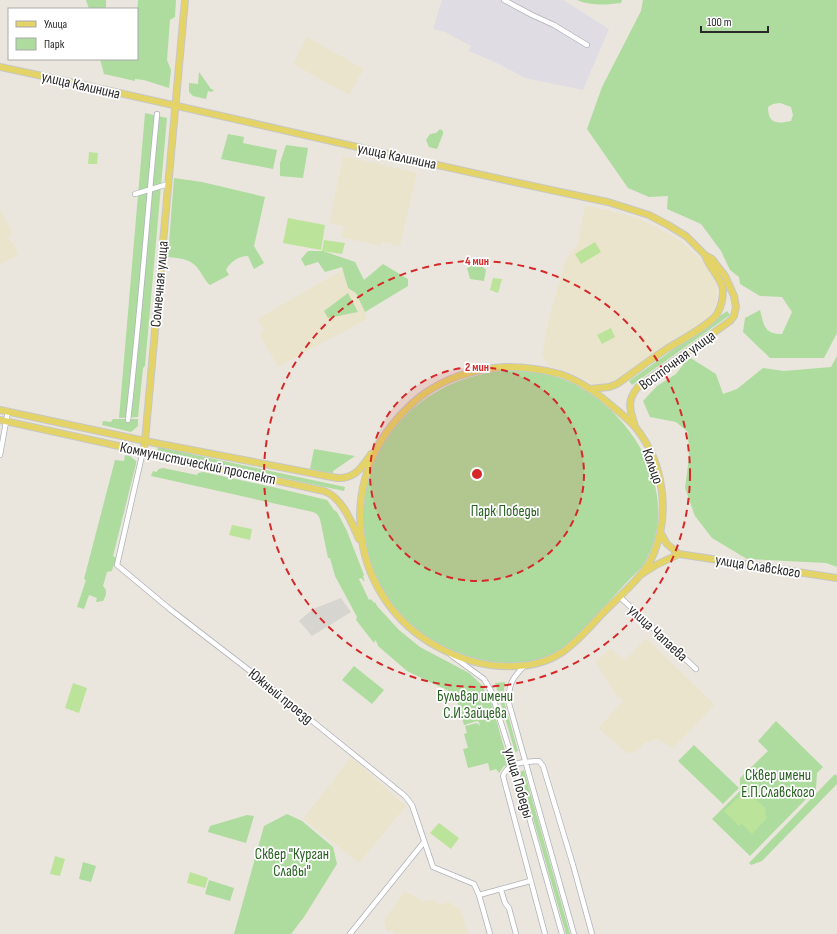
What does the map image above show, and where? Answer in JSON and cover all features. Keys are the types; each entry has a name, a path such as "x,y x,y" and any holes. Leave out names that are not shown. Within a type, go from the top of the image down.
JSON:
{"main road":[{"name":"Солнечная улица","path":"143,451 185,0"},
{"name":"улица Калинина","path":"0,67 386,154 608,202 648,214 686,236 705,256 712,259 731,286 734,296 736,307 734,316 730,321"},
{"path":"589,389 609,387 617,384 716,315 722,300 723,291 721,283 707,262 705,256"},
{"name":"Восточная улица","path":"635,426 630,410 630,401 632,394 638,387 730,321"},
{"name":"Кольцо","path":"504,367 535,368 561,375 589,389 635,426 653,458 661,478 663,511 660,532 652,557 638,577 582,635 562,653 550,660 524,666 507,667 485,665 446,652 419,636 387,603 372,578 363,552 360,506 365,479 378,447 391,426 419,397 451,379 472,371 504,367"},
{"name":"Коммунистический проспект","path":"0,410 145,441 337,478 352,476 361,468 378,447"},
{"name":"Коммунистический проспект","path":"3,421 328,492 335,498 347,515 363,552"},
{"path":"638,577 656,565 679,554 667,544 660,532"},
{"name":"улица Славского","path":"679,554 837,578"}],"street":[{"path":"504,0 554,25 587,45"},
{"path":"128,420 137,341 149,190 157,114"},
{"path":"135,194 168,184"},
{"path":"0,455 3,421 8,411"},
{"name":"Солнечная улица","path":"117,565 143,451"},
{"name":"Южный проезд","path":"117,565 171,610 254,674 405,796 412,805 433,867 474,884 479,895"},
{"name":"улица Чапаева","path":"619,596 696,669"},
{"name":"улица Победы","path":"446,652 484,679 491,691 514,764 562,934"},
{"name":"улица Победы","path":"524,666 515,676 510,686 508,700 574,934"},
{"name":"улица Победы","path":"525,762 539,761 543,766 592,934"},
{"path":"525,762 514,764 505,770 503,776 545,934"},
{"path":"350,934 424,842"},
{"path":"490,934 479,895 530,881"},
{"path":"500,890 504,903 509,908 516,934"}],"shaded area":[{"path":"442,0 563,0 609,29 583,90 525,78 499,64 469,51 471,46 445,32 433,29"},
{"path":"307,37 364,69 349,95 293,64"},
{"path":"343,156 417,173 400,246 382,242 380,246 341,237 344,226 329,223"},
{"path":"585,205 631,216 649,223 681,241 705,263 716,281 718,293 717,302 712,313 705,320 616,381 610,384 597,386 566,371 549,366 542,355 549,317 566,259 578,244"},
{"path":"0,209 13,234 8,236 11,243 13,242 18,255 0,265"},
{"path":"344,269 366,310 365,315 367,319 278,367 259,334 264,331 257,319"},
{"path":"341,598 351,612 312,636 299,621 313,609"},
{"path":"646,638 715,705 673,748 657,739 645,743 636,751 628,754 598,728 623,701 615,693 595,662 611,648 623,659 626,659"},
{"path":"351,757 406,806 359,863 303,819"},
{"path":"405,891 422,901 435,900 439,905 449,902 461,910 468,934 394,934 393,930 387,932 384,920"}],"green space":[{"path":"86,0 106,0 106,8 89,8"},
{"path":"138,0 176,0 175,17 170,20 167,60 171,70 169,88 144,80 135,79 135,81 104,74 100,60 138,60"},
{"path":"577,0 622,0 621,3 604,5"},
{"path":"643,0 837,0 837,333 824,358 770,358 743,332 745,318 760,310 766,328 776,334 782,334 792,312 782,297 760,296 740,284 739,277 730,270 721,251 701,224 667,209 668,196 649,197 628,188 587,129 602,87 641,11","holes":["780,103 791,107 793,115 791,121 774,122 768,113 768,107 773,104"]},
{"path":"199,72 211,89 214,90 212,92 208,91 206,99 193,96 189,92 189,83 198,84"},
{"path":"145,113 167,118 145,366 143,368 138,417 119,418"},
{"path":"440,129 443,131 443,134 437,149 429,147 426,140 430,134 436,133"},
{"path":"228,134 244,137 243,143 277,150 273,169 221,159"},
{"path":"286,145 308,148 303,178 280,176 280,163"},
{"path":"89,152 98,153 97,164 88,164"},
{"path":"174,178 202,182 265,197 254,246 264,263 254,269 248,256 238,258 230,264 226,270 229,275 210,285 193,263 168,257"},
{"path":"288,218 325,225 321,250 283,243"},
{"path":"324,240 345,243 342,254 322,251"},
{"path":"595,242 601,252 581,264 575,254"},
{"path":"308,251 323,251 355,262 364,280 383,264 408,279 408,286 365,312 356,293 348,288 342,267 325,272 318,262 305,266 301,259"},
{"path":"478,262 486,270 484,281 470,279 467,268"},
{"path":"493,278 502,279 498,293 490,290"},
{"path":"348,293 358,312 328,318 324,311"},
{"path":"727,311 730,315 632,385 629,381"},
{"path":"611,328 615,337 602,344 597,335"},
{"path":"837,356 837,567 826,563 747,559 712,538 695,516 685,488 689,458 688,432 676,422 650,417 643,401 657,386 676,374 689,357 716,374 723,394 737,389 763,368 784,371 831,367"},
{"name":"Парк Победы","path":"501,371 534,372 567,381 591,394 613,413 632,434 646,459 655,485 658,513 654,540 642,567 570,642 550,656 532,662 521,663 486,661 474,658 454,651 429,639 393,604 371,564 363,522 369,480 386,441 414,408 453,383"},
{"path":"113,419 138,419 138,426 131,432 102,425 103,421 111,422"},
{"path":"158,447 345,487 344,491 157,451"},
{"path":"314,449 355,456 333,471 333,474 310,469"},
{"path":"125,455 130,456 136,461 136,464 113,556 116,558 112,571 107,572 103,586 106,589 106,595 103,601 96,602 97,598 89,595 84,609 77,607 86,580 84,579 115,460 124,461"},
{"name":"Бульвар имени С.И.Зайцева","path":"163,468 197,475 198,473 203,472 327,500 337,512 347,531 364,575 365,582 361,578 359,579 369,600 371,599 374,603 375,602 399,630 420,647 469,673 485,688 485,692 488,691 509,765 504,766 499,773 496,769 490,771 488,763 468,768 463,749 468,748 464,734 467,733 465,726 477,723 480,726 479,722 477,721 464,725 455,694 407,671 378,646 375,640 374,643 356,620 357,617 335,576 330,558 328,558 320,519 317,514 151,476 153,471 156,472"},
{"path":"232,525 252,529 250,540 229,535"},
{"path":"354,666 384,690 372,704 342,680"},
{"path":"505,682 503,697 518,751 515,752 495,683"},
{"path":"73,683 87,688 79,713 65,708"},
{"name":"Сквер имени Е.П.Славского","path":"776,721 823,767 817,773 816,789 750,856 712,819 740,791 740,778 768,751 758,741"},
{"path":"694,745 739,788 723,804 678,761"},
{"path":"524,770 570,934 566,934 520,772"},
{"path":"835,774 837,776 837,784 762,861 751,865 749,863"},
{"path":"744,792 749,792 766,809 765,813 767,818 752,834 742,824 739,826 724,811"},
{"name":"Сквер \"Курган Славы\"","path":"287,814 302,821 333,847 337,864 304,917 291,934 234,934 264,826"},
{"path":"247,815 254,816 246,843 208,832 210,826"},
{"path":"439,823 459,838 451,849 430,833"},
{"path":"55,856 65,859 60,876 50,874"},
{"path":"83,862 96,866 91,882 79,879"},
{"path":"190,872 208,878 205,888 187,883"},
{"path":"209,880 234,888 230,901 205,894"}]}
